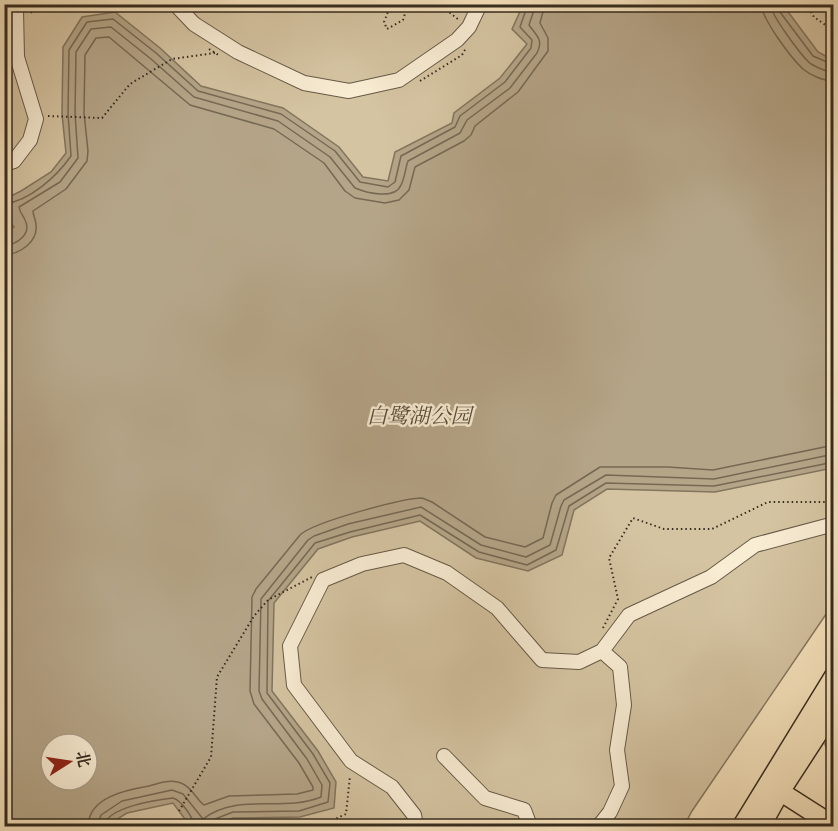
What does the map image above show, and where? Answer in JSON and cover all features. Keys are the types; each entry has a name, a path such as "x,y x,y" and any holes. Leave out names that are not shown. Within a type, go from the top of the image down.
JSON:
{"main road":[{"path":"751,825 834,676"},
{"path":"773,787 834,709"},
{"path":"773,787 834,826"}],"lane":[{"path":"4,164 14,161 30,140 36,119 17,57 16,10 21,4"},
{"path":"175,4 195,24 238,52 304,83 349,91 399,80 458,40 469,27 480,4"},
{"path":"416,826 414,815 392,787 351,761 294,685 290,646 323,580 362,564 404,555 447,573 497,608 542,660 579,662 602,651 630,615 711,577 755,545 834,524"},
{"path":"599,826 610,812 622,786 617,750 624,705 620,667 602,651"},
{"path":"444,756 485,798 524,810 530,826"}],"path":[{"path":"157,4 173,20"},
{"path":"391,4 384,22 387,29 403,20 408,4"},
{"path":"439,4 469,27"},
{"path":"806,4 814,16 834,31"},
{"path":"416,84 462,55 468,45"},
{"path":"206,47 225,58"},
{"path":"46,116 102,117 130,84 172,59 215,53"},
{"path":"179,811 211,757 217,677 254,616 268,600 315,575"}],"green space":[{"name":"白鹭湖公园","path":"5,5 833,5 833,604 684,826 5,826"},
{"path":"834,732 833,772 825,744"}],"water":[{"name":"白鹭湖公园","path":"523,5 783,5 818,52 833,60 833,468 715,492 607,489 574,510 562,555 528,571 476,558 420,521 352,537 318,549 274,603 272,691 318,751 336,782 334,808 300,817 233,818 210,826 190,826 173,803 127,813 106,826 5,826 4,233 14,227 5,215 5,199 51,172 66,153 62,114 63,47 82,17 115,12 160,48 201,86 283,108 339,147 363,177 388,181 395,152 452,123 454,113 500,78 527,44 512,29"}]}
